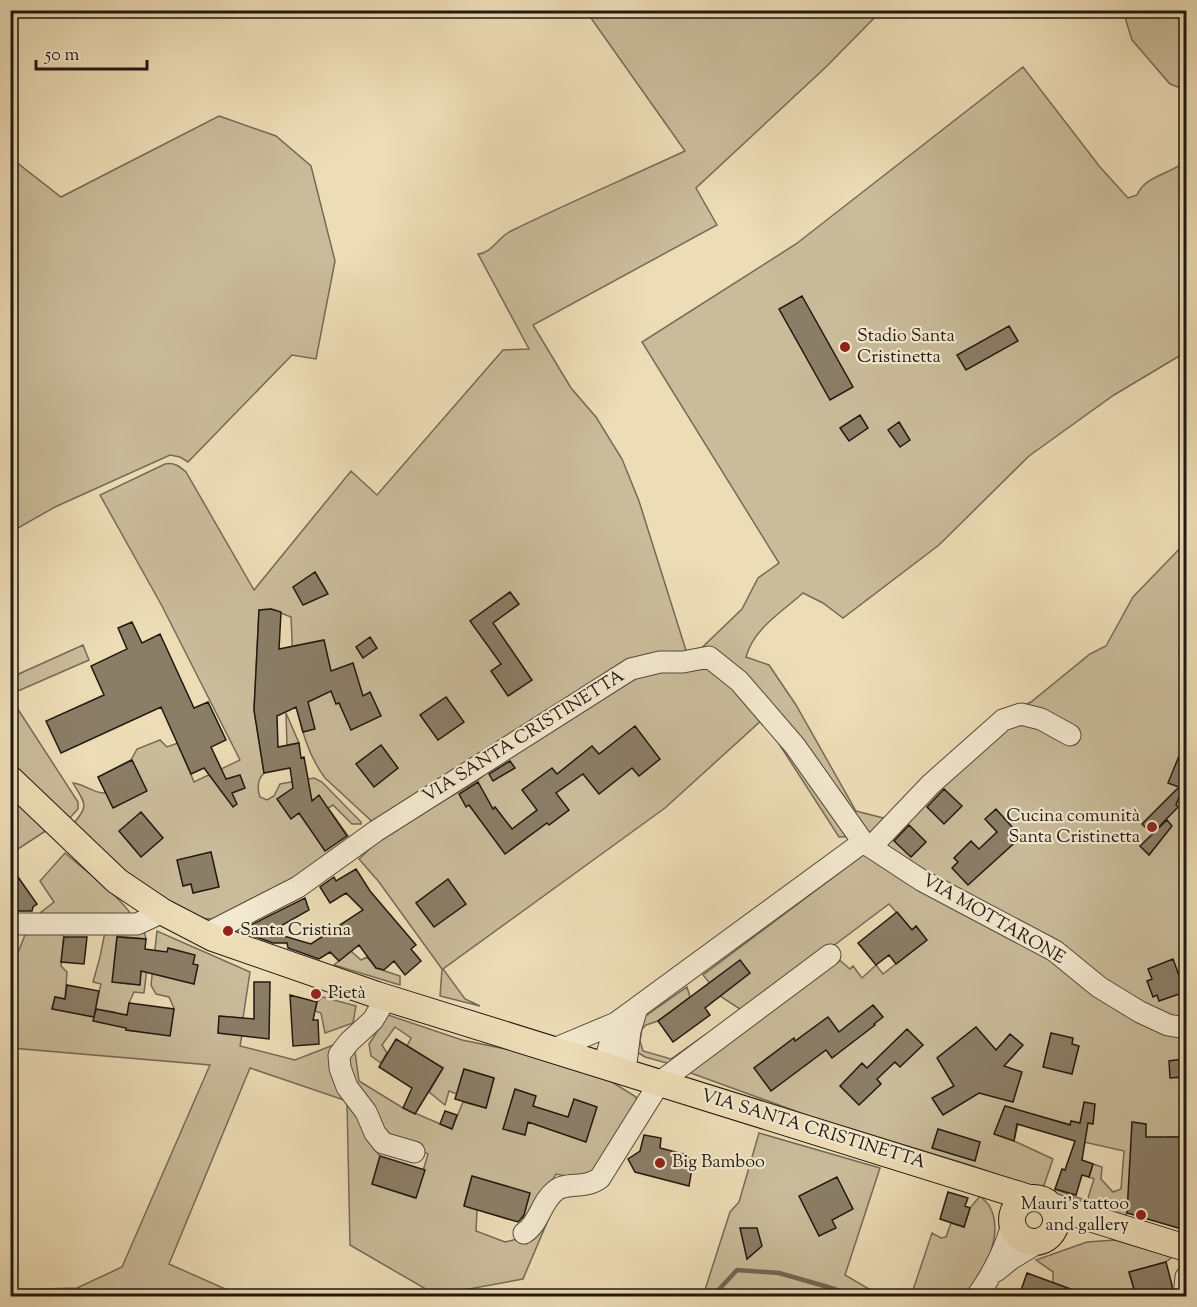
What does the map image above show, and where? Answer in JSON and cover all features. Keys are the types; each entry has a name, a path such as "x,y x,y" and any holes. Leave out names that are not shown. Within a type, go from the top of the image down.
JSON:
{"main road":[{"name":"VIA SANTA CRISTINETTA","path":"10,779 117,881 164,912 206,934 266,958 386,998 1186,1248"},
{"name":"VIA SANTA CRISTINETTA","path":"975,1181 995,1196 1012,1222 1017,1235 1029,1242 1100,1232 1134,1232"},
{"path":"1012,1222 1017,1206 1040,1202 1054,1212 1056,1222 1053,1232 1044,1240"}],"street":[{"name":"VIA SANTA CRISTINETTA","path":"206,934 298,887 376,831 631,669 660,662 683,662 710,657 739,681 795,746 867,844"},
{"path":"554,1049 616,1023 867,844 1003,720 1021,714 1041,719 1070,735"},
{"name":"VIA MOTTARONE","path":"867,844 921,880 1055,951 1100,987 1140,1012 1168,1025 1186,1028"},
{"path":"10,924 137,924 164,912"},
{"path":"524,1233 531,1229 548,1198 558,1189 591,1185 600,1178 660,1082 830,955"},
{"path":"386,998 374,1020 349,1041 339,1055 340,1068 347,1087 366,1112 375,1133 383,1143 414,1152"},
{"path":"615,1068 637,1008"},
{"path":"615,1068 616,1023"},
{"path":"977,1296 993,1274 1006,1247 1012,1222"},
{"path":"993,1274 1011,1259 1044,1240"},
{"path":"1184,1296 1186,1277"}],"shaded area":[{"path":"586,11 881,11 827,66 696,188 717,225 533,325 571,388 596,417 622,459 639,501 689,660 742,609 758,578 779,563 642,342 796,244 1023,67 1100,167 1128,198 1137,195 1146,183 1174,169 1186,160 1186,352 1114,395 1029,456 939,545 843,618 823,603 803,593 755,637 746,657 769,665 796,705 856,811 891,820 872,839 863,836 839,837 763,719 665,808 443,969 465,999 480,1006 440,996 442,969 379,882 359,859 381,838 477,781 657,659 377,826 325,778 306,741 296,700 291,617 271,609 259,610 254,710 264,773 258,784 260,797 267,800 274,796 280,784 314,778 322,782 361,824 352,824 333,805 328,808 354,844 341,854 214,919 198,917 180,909 139,882 73,824 82,813 84,804 73,783 106,793 98,777 131,760 137,749 160,740 167,747 178,743 194,782 240,760 162,606 100,495 165,464 179,466 186,472 254,590 351,471 377,495 503,350 529,349 478,254 487,251 511,231 685,151"},
{"path":"1123,11 1186,11 1186,90 1170,84 1132,40"},
{"path":"219,116 276,136 311,166 335,261 316,359 292,355 188,462 170,455 55,507 11,532 11,158 61,197"},
{"path":"1186,542 1186,1022 1170,1021 1020,926 882,845 1008,712 1031,702 1090,654 1106,646 1133,597"},
{"path":"83,645 89,660 18,691 12,677"},
{"path":"10,697 78,802 78,809 68,820 11,764"},
{"path":"286,713 299,743 287,745"},
{"path":"10,792 47,830 15,851 11,846"},
{"path":"867,852 1186,1031 1186,1137 1167,1137 1122,1219 1056,1201 1055,1189 1087,1201 1094,1179 1089,1177 1093,1164 1102,1167 1101,1179 1113,1192 1121,1189 1124,1151 1075,1140 1076,1126 1021,1111 1014,1141 1053,1159 1042,1191 973,1166 809,1116 688,1072 836,957 850,969 853,966 862,978 876,965 883,974 926,940 916,927 912,930 889,904 727,1026 740,1009 720,996 703,975"},
{"path":"65,853 111,892 132,916 42,918 40,913 54,902 40,881"},
{"path":"88,929 87,934 64,932 61,966 67,972 65,999 55,997 52,1009 86,1015 89,999 97,1000 101,984 93,982 105,932 144,930 146,939 117,936 114,965 123,966 121,983 139,985 142,967 147,968 144,993 134,992 129,1003 126,1030 170,1035 174,1008 169,997 156,994 151,985 157,931 250,972 243,1018 220,1016 218,1033 242,1035 240,1046 295,1060 341,1042 332,1060 335,1074 363,1114 371,1141 380,1156 372,1184 415,1198 428,1154 408,1143 385,1136 377,1126 376,1117 351,1088 345,1073 344,1059 347,1050 354,1044 359,1081 403,1108 452,1129 463,1102 486,1108 494,1078 464,1069 457,1094 449,1091 445,1105 429,1092 443,1068 407,1046 411,1038 395,1027 382,1045 387,1053 381,1063 371,1056 369,1044 388,1015 462,1040 535,1055 612,1082 636,1097 637,1105 592,1181 556,1174 527,1224 522,1223 529,1195 472,1176 464,1205 477,1210 476,1231 505,1242 522,1238 521,1243 527,1244 556,1195 565,1190 592,1189 592,1192 557,1199 523,1279 436,1295 350,1245 347,1101 250,1068 169,1264 241,1296 11,1296 10,1290 77,1288 122,1267 210,1065 11,1048 11,970 25,935 24,930","holes":["96,1009 115,1012 113,1025 94,1021"]},
{"path":"351,951 361,960 367,957 376,968 400,976 400,985 334,965"},
{"path":"687,987 690,997 658,1021 642,1029 640,1041 643,1051 671,1059 705,1035 710,1039 674,1065 645,1057 637,1052 641,1019"},
{"path":"323,997 356,1006 353,1023 325,1033 321,1013 315,1011 317,1002"},
{"path":"759,1133 880,1168 845,1275 881,1296 703,1296 730,1212 739,1202"},
{"path":"980,1196 989,1206 994,1218 994,1242 985,1265 967,1296 911,1296 932,1233 941,1238 946,1237 951,1223 964,1227 970,1208"},
{"path":"1115,1240 1172,1257 1166,1262 1129,1272 1136,1296 1074,1296 1075,1291 1053,1283 1053,1272 1036,1260 1087,1242"}],"building":[{"path":"802,296 853,387 830,400 779,309"},
{"path":"1009,326 1018,341 966,370 957,355"},
{"path":"860,415 868,428 849,441 840,428"},
{"path":"899,422 910,440 900,447 888,430"},
{"path":"315,572 328,594 303,605 293,587"},
{"path":"510,592 519,604 493,623 532,680 508,696 491,671 501,664 470,621"},
{"path":"271,609 281,612 279,649 324,640 331,671 353,663 363,696 370,692 381,716 351,730 331,691 308,702 315,729 303,732 296,707 277,716 278,747 299,743 301,758 304,757 312,801 319,795 347,836 325,851 299,813 291,819 277,799 293,788 290,768 264,773 254,710 259,610"},
{"path":"132,622 142,643 160,634 194,708 208,702 226,740 211,747 226,779 240,775 245,788 232,793 237,804 233,807 204,768 191,774 161,707 61,753 46,721 104,695 91,666 127,649 118,628"},
{"path":"370,637 377,648 363,658 356,647"},
{"path":"446,697 464,722 438,740 420,715"},
{"path":"635,726 660,759 639,776 632,768 599,794 583,774 556,793 569,810 505,854 469,805 466,807 459,794 478,782 493,809 495,807 512,829 537,810 522,790 552,768 557,774 592,746 599,754"},
{"path":"1186,739 1186,779 1176,805 1178,807 1152,834 1142,824 1179,787 1168,783"},
{"path":"381,745 398,768 374,787 356,764"},
{"path":"132,760 147,791 113,808 98,777"},
{"path":"510,761 515,768 493,781 489,774"},
{"path":"944,789 962,806 944,824 927,807"},
{"path":"996,809 1021,837 968,885 952,868 958,862 954,858 971,841 979,849 997,832 985,819"},
{"path":"141,812 163,838 141,857 119,831"},
{"path":"1167,820 1172,826 1149,855 1140,846"},
{"path":"909,825 926,842 911,857 894,841"},
{"path":"211,852 219,887 193,893 191,884 183,886 177,860"},
{"path":"356,869 370,891 416,945 411,949 421,961 405,975 394,961 384,970 376,968 359,945 339,961 330,952 319,959 288,948 287,943 273,943 239,931 305,898 309,910 270,932 311,944 363,910 346,893 330,903 320,887 334,877 336,881"},
{"path":"18,877 37,904 32,911 12,911 10,909 10,883"},
{"path":"448,879 466,904 434,927 416,903"},
{"path":"897,912 912,930 916,926 927,940 896,964 889,955 876,965 858,943"},
{"path":"64,937 87,937 84,964 61,962"},
{"path":"117,937 146,939 145,949 167,952 168,948 195,955 193,964 198,965 194,984 141,971 140,985 112,982"},
{"path":"1173,959 1185,992 1159,1001 1157,995 1153,997 1147,981 1152,979 1148,969"},
{"path":"740,960 750,973 705,1008 710,1015 673,1042 658,1021"},
{"path":"254,982 270,982 269,1039 218,1033 219,1016 254,1019"},
{"path":"67,985 99,991 94,1017 52,1009 55,997 65,999"},
{"path":"290,995 317,1002 313,1020 318,1020 319,1044 293,1046"},
{"path":"129,1003 174,1009 170,1036 126,1030 126,1028 93,1021 96,1009 127,1015"},
{"path":"873,1005 883,1017 875,1025 832,1058 826,1050 771,1091 754,1068 794,1038 795,1041 828,1017 839,1032"},
{"path":"976,1027 996,1050 1010,1034 1023,1045 1004,1066 1022,1072 1013,1102 979,1093 943,1115 932,1098 954,1086 937,1058"},
{"path":"907,1029 923,1045 900,1067 895,1062 877,1079 881,1084 859,1105 840,1086 862,1063 867,1068"},
{"path":"1051,1033 1073,1038 1072,1044 1079,1046 1072,1074 1043,1067"},
{"path":"396,1039 443,1068 415,1114 403,1108 412,1088 379,1067"},
{"path":"1182,1059 1183,1077 1170,1078 1169,1061"},
{"path":"464,1069 494,1078 486,1108 455,1099"},
{"path":"515,1089 536,1096 533,1106 568,1117 574,1099 597,1107 586,1142 528,1122 525,1135 503,1129"},
{"path":"1084,1102 1095,1104 1093,1124 1088,1123 1082,1160 1093,1164 1089,1177 1082,1175 1076,1195 1055,1189 1062,1169 1065,1170 1075,1141 1017,1124 1014,1141 994,1134 1005,1106 1070,1125 1071,1121 1080,1123"},
{"path":"445,1111 457,1115 452,1129 440,1124"},
{"path":"1132,1122 1146,1124 1146,1137 1186,1137 1185,1230 1127,1213"},
{"path":"938,1129 980,1142 975,1161 932,1148"},
{"name":"Big Bamboo","path":"644,1135 661,1138 660,1148 687,1155 692,1168 689,1186 635,1172 628,1159 640,1151"},
{"path":"380,1156 425,1170 416,1198 372,1184"},
{"path":"472,1176 530,1193 524,1215 520,1220 518,1222 464,1206"},
{"path":"837,1177 853,1209 832,1220 836,1228 819,1236 799,1196"},
{"path":"948,1192 968,1198 965,1206 970,1208 964,1227 940,1219"},
{"path":"740,1228 757,1228 762,1246 747,1259"},
{"path":"1166,1262 1172,1285 1172,1296 1136,1296 1129,1272"},
{"path":"1027,1273 1087,1295 1087,1296 1019,1296"}],"waterway":[{"path":"713,1296 737,1270 779,1273 854,1296"},
{"path":"308,1296 332,1294 365,1296"}],"place":[{"name":"Stadio Santa Cristinetta","path":"845,347"},
{"name":"Cucina comunità Santa Cristinetta","path":"1152,827"},
{"name":"Santa Cristina","path":"228,931"},
{"name":"Pietà","path":"316,994"},
{"name":"Big Bamboo","path":"660,1163"},
{"name":"Mauri's tattoo and gallery","path":"1141,1215"}]}
